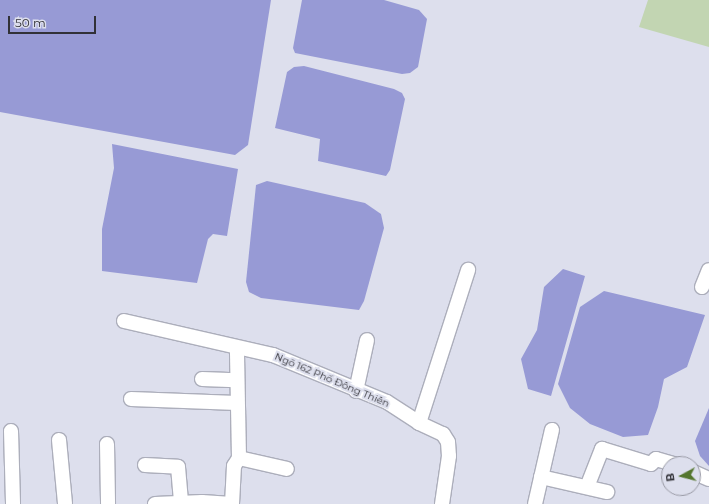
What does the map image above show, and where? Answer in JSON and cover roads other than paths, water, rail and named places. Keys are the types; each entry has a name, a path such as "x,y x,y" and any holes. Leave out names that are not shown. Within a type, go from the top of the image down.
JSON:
{"street":[{"path":"419,423 468,270"},
{"path":"702,287 709,270"},
{"name":"Ngõ 162 Phố Đông Thiên","path":"124,321 237,349 273,355 356,391 387,402 419,423 443,434 448,442 449,464 442,504"},
{"path":"356,391 367,340"},
{"path":"232,504 234,466 239,458 236,380 237,349"},
{"path":"202,379 236,380"},
{"path":"131,399 237,403"},
{"path":"535,504 552,430"},
{"path":"11,431 13,504"},
{"path":"59,440 65,504"},
{"path":"107,444 108,504"},
{"path":"587,487 602,449 651,464 656,459 661,460"},
{"path":"239,458 287,469"},
{"path":"145,465 178,468 181,503"},
{"path":"541,477 608,492"},
{"path":"156,504 228,504"}],"water":[{"path":"0,0 271,0 248,145 235,155 0,112"},
{"path":"302,0 384,0 419,10 427,19 418,67 410,73 402,74 295,53 293,48"},
{"path":"304,66 394,89 402,93 405,99 390,170 386,176 318,161 320,139 275,128 287,72 294,67"},
{"path":"112,144 238,169 227,236 213,234 208,239 197,283 102,271 102,229 114,168"},
{"path":"267,181 365,203 381,214 384,228 364,301 359,310 261,298 249,292 246,282 256,185"},
{"path":"563,269 585,276 551,396 528,389 521,359 537,330 544,287"},
{"path":"604,291 705,315 687,367 664,379 658,407 648,435 623,437 590,424 570,408 558,384 580,307"},
{"path":"709,408 709,466 700,456 695,441"}]}
